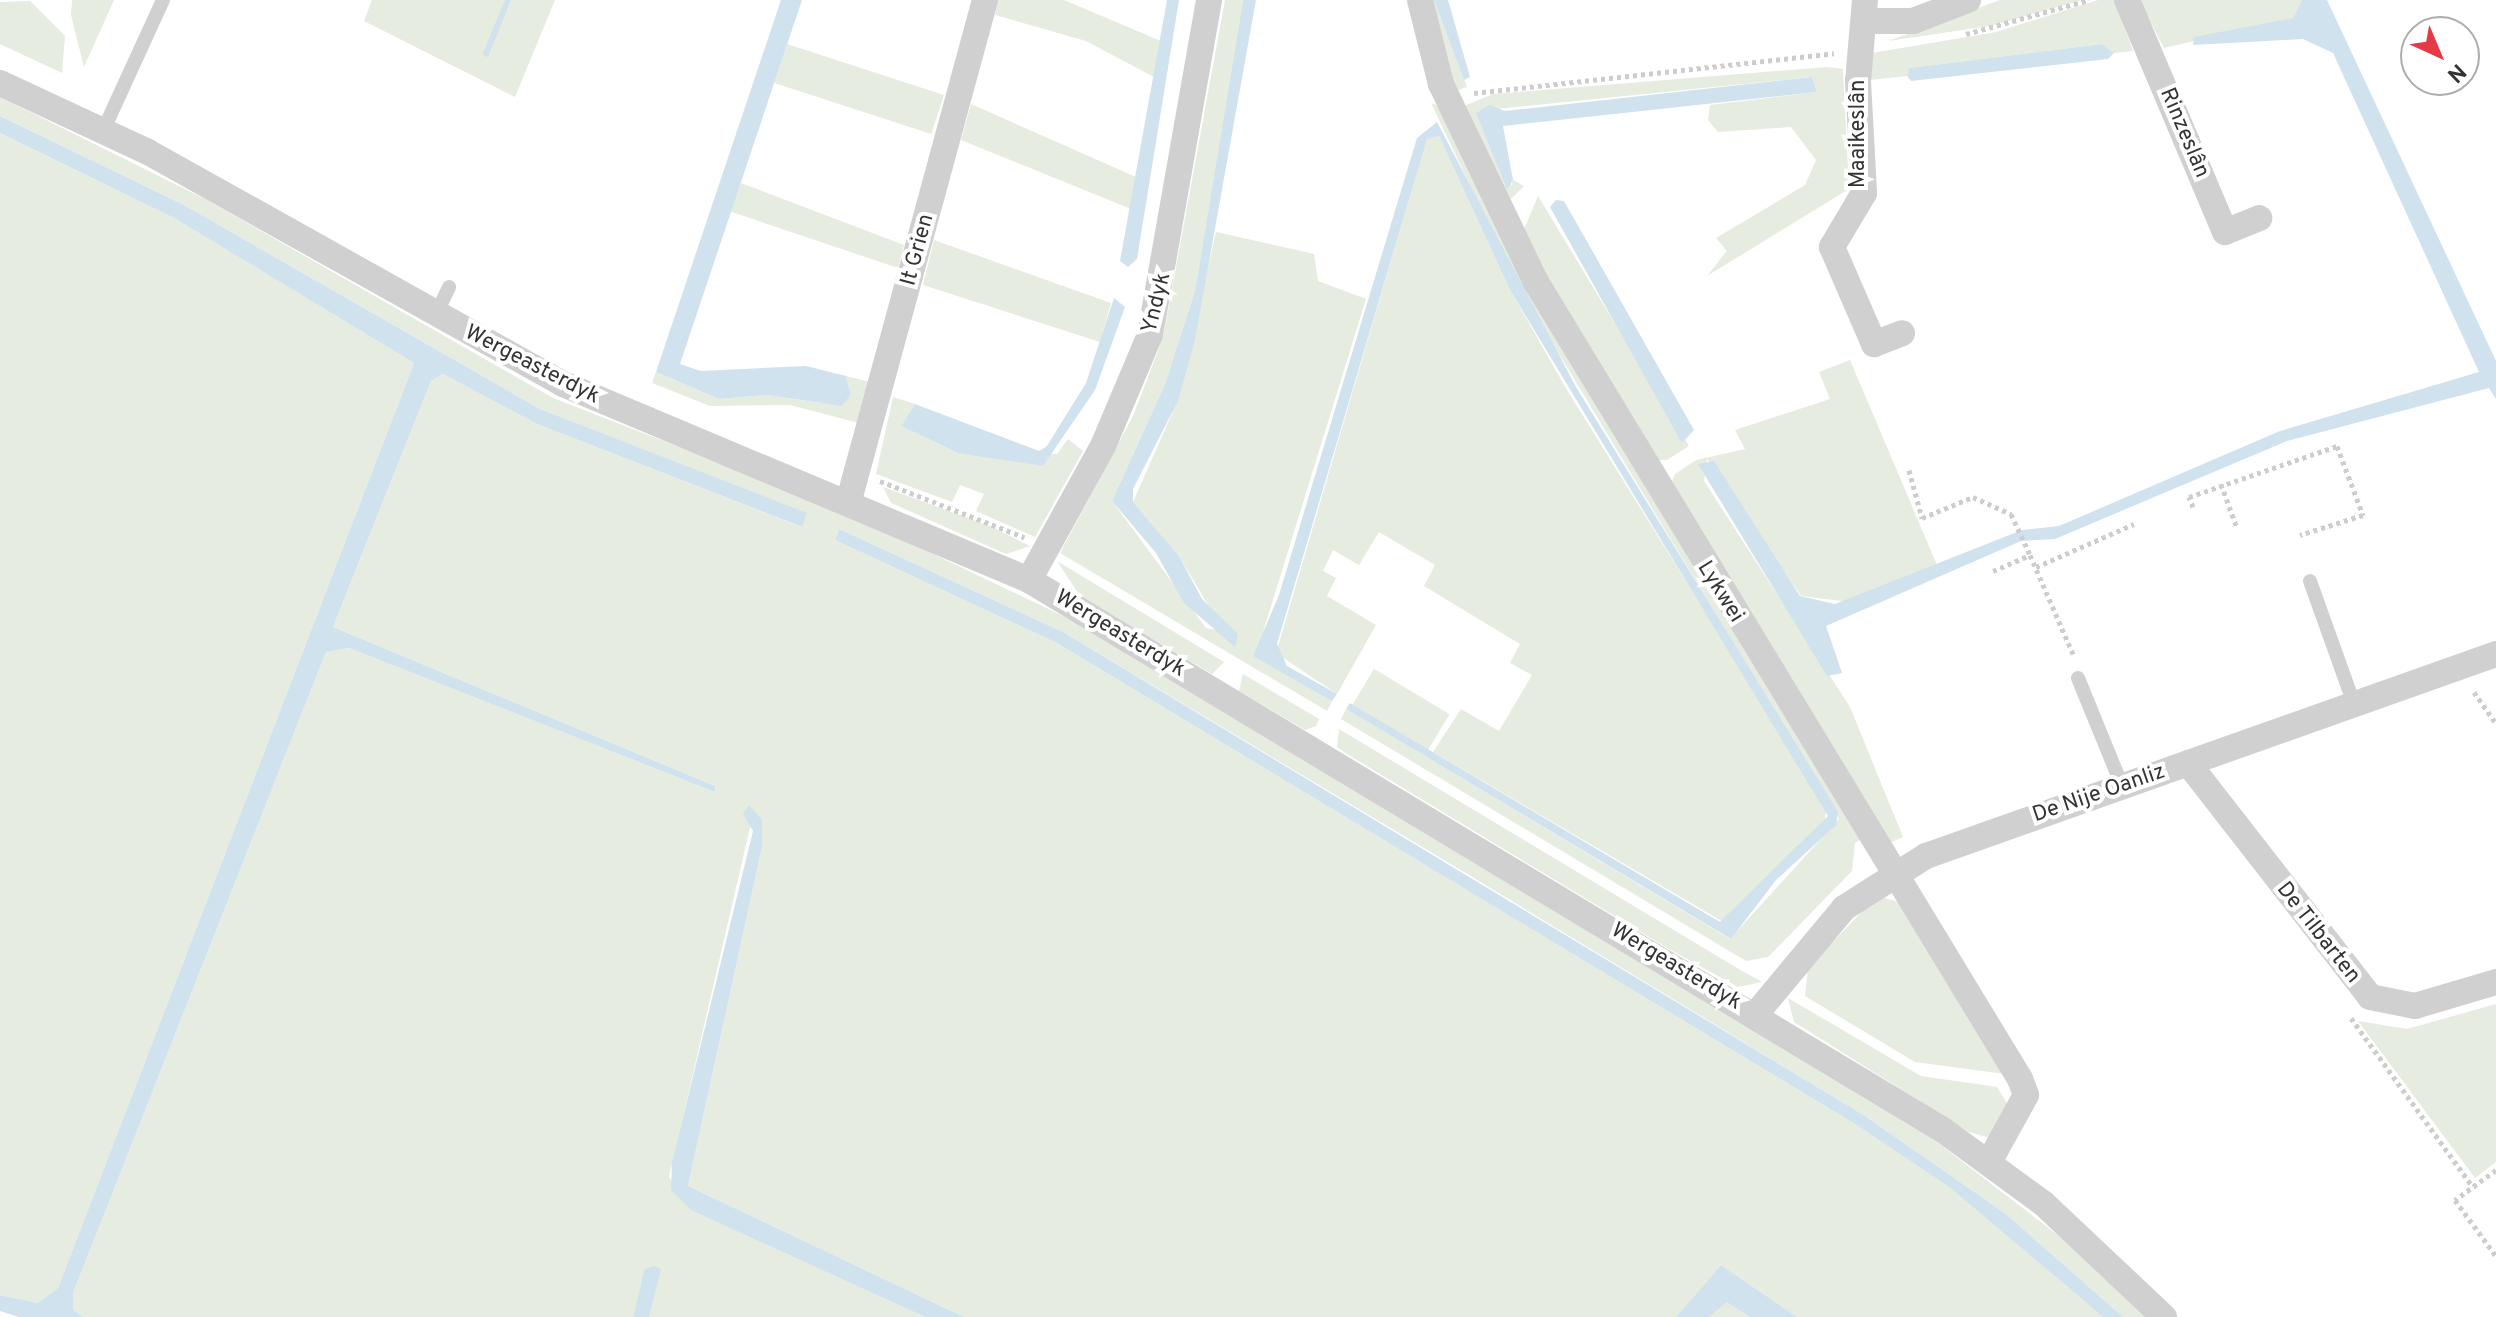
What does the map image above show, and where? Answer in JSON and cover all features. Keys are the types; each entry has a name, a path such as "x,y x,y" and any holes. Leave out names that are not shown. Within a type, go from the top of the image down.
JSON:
{"street":[{"name":"It Grien","path":"849,500 985,0"},
{"name":"Yndyk","path":"1029,580 1103,446 1150,335 1209,0"},
{"name":"Lykwei","path":"1420,0 1437,89 1594,385 1998,1036 2026,1095 1989,1162"},
{"path":"1865,11 1913,21 1968,0"},
{"name":"Rinzeslân","path":"2127,0 2225,232 2259,218"},
{"name":"Maaikeslân","path":"1865,11 1861,50 1864,193 1832,247 1874,344 1902,333"},
{"name":"Wergeasterdyk","path":"0,83 103,131 563,384 849,500 1029,580 1755,1015 1989,1162 2164,1317"},
{"name":"De Nije Oanliz","path":"1755,1015 1828,924 1895,872 2122,786 2496,654"},
{"name":"De Tilbarten","path":"2188,763 2370,997 2415,1006 2496,982"}],"lane":[{"path":"103,131 163,0"},
{"path":"436,314 449,287"},
{"path":"2310,581 2354,704"},
{"path":"2078,678 2122,786"}],"path":[{"path":"1437,89 1491,88 1861,50"},
{"path":"2193,507 2189,497 2337,446 2363,515 2300,535"},
{"path":"1909,470 1922,518 1973,497 2011,514 2036,567 2078,678"},
{"path":"857,474 1045,550"},
{"path":"2221,484 2237,528"},
{"path":"2036,567 2134,524"},
{"path":"1993,571 2029,552"},
{"path":"2464,665 2496,724"},
{"path":"2370,997 2349,1020 2473,1187"},
{"path":"2496,1170 2455,1200 2496,1256"}],"shaded area":[{"path":"72,0 114,0 84,67 71,15"},
{"path":"372,0 505,0 487,56 511,0 555,0 515,97 364,21"},
{"path":"998,0 1064,0 1161,41 1154,77 1086,41 995,15"},
{"path":"1225,0 1243,0 1195,291 1165,384 1112,501 1206,628 1238,634 1214,615 1179,556 1133,502 1178,400 1216,232 1314,254 1318,281 1366,299 1259,645 1332,701 1327,711 1060,553 1133,416 1163,338"},
{"path":"1426,0 1434,0 1467,87 1452,92"},
{"path":"2000,0 2082,0 1990,26 1888,41"},
{"path":"2098,0 2115,0 2133,51 2114,53 2102,44 1909,68 1907,76 1870,80 1872,53 1996,32"},
{"path":"2139,0 2302,0 2293,18 2164,48"},
{"path":"30,1 65,36 62,73 0,44 0,2"},
{"path":"787,44 944,95 931,134 774,83"},
{"path":"1827,67 1843,69 1849,189 1707,276 1727,251 1716,238 1805,185 1816,160 1791,127 1718,132 1708,120 1710,105 1817,92 1812,77 1496,109 1511,186 1513,180 1524,186 1511,199 1459,108 1493,94"},
{"path":"0,97 207,200 553,398 841,510 1084,626 1924,1132 2076,1249 2149,1317 2123,1317 2006,1214 1862,1114 1469,875 1063,632 839,529 835,540 1057,643 1855,1124 1949,1187 2103,1317 1797,1317 1721,1265 1676,1317 964,1317 688,1186 762,847 751,823 669,1177 692,1210 925,1317 649,1317 660,1270 644,1270 633,1317 83,1317 73,1311 73,1293 326,652 349,648 715,792 715,786 333,627 431,381 443,374 537,424 801,527 807,514 540,409 182,204 0,116"},
{"path":"1431,103 1441,107 1863,838 1855,843 1852,871 1768,957 1746,961 1341,719 1346,709 1730,939 1839,819 1517,284"},
{"path":"971,104 1136,177 1131,209 961,140"},
{"path":"0,133 174,218 414,363 58,1288 38,1303 0,1295"},
{"path":"1439,136 1510,290 1567,390 1827,808 1824,823 1725,923 1433,752 1461,709 1499,731 1532,675 1510,663 1520,644 1424,586 1435,565 1379,532 1359,565 1333,550 1323,571 1336,578 1327,596 1376,625 1337,694 1276,653 1427,138"},
{"path":"741,183 904,245 898,268 729,211"},
{"path":"1538,196 1689,446 1667,460 1646,460 1523,232"},
{"path":"934,240 1111,303 1100,342 923,285"},
{"path":"1850,360 1937,565 1850,602 1801,596 1707,459 1704,481 1850,707 1903,837 1887,844 1667,495 1675,474 1696,460 1745,449 1735,430 1830,399 1819,372"},
{"path":"656,372 719,399 767,395 820,403 851,394 846,376 870,382 859,423 790,405 710,406 652,383"},
{"path":"893,397 915,404 901,426 958,453 1057,454 1068,439 1083,451 1035,537 976,511 984,494 960,485 952,502 876,474"},
{"path":"883,487 990,526 1030,546 1006,554 891,503"},
{"path":"1057,561 1224,662 1212,674 1080,596"},
{"path":"1374,669 1449,714 1428,750 1352,705"},
{"path":"1243,674 1319,719 1316,726 1305,730 1239,691"},
{"path":"1339,729 1762,982 1738,987 1669,949 1347,754 1337,747"},
{"path":"1884,898 1903,903 2005,1074 1915,1062 1805,996 1808,968 1870,903"},
{"path":"1788,998 1921,1076 1997,1087 2008,1105 1990,1138 1969,1132 1794,1022"},
{"path":"2496,1004 2496,1162 2475,1178 2358,1021 2407,1029"},
{"path":"1727,1301 1750,1317 1709,1317"}],"water":[{"path":"505,0 511,0 488,57 482,55"},
{"path":"781,0 802,0 680,364 701,371 806,366 846,376 851,394 842,406 767,395 719,399 656,372"},
{"path":"1167,0 1179,0 1137,259 1128,267 1120,261"},
{"path":"1243,0 1256,0 1195,340 1178,401 1133,489 1133,502 1179,556 1202,599 1238,634 1235,647 1184,603 1156,553 1112,501 1165,384 1195,291"},
{"path":"1434,0 1448,0 1470,77 1464,80"},
{"path":"2302,0 2327,0 2496,361 2496,399 2489,388 2287,441 2055,539 2021,541 1826,626 1842,673 1827,676 1698,464 1714,461 1800,596 1835,604 2022,530 2059,526 2280,431 2479,372 2333,53 2303,39 2193,45 2194,37 2293,18"},
{"path":"2102,44 2114,53 2108,59 1911,81 1907,76 1909,68"},
{"path":"1812,77 1817,92 1503,126 1513,180 1507,189 1476,113 1490,105 1505,111"},
{"path":"0,116 182,204 540,409 807,513 802,527 537,424 443,374 431,381 333,627 715,786 715,792 349,648 326,652 73,1293 73,1310 83,1317 19,1317 0,1311 0,1295 38,1303 58,1288 414,363 174,218 0,133"},
{"path":"1437,122 1576,387 1838,812 1836,825 1776,880 1731,939 1346,709 1350,703 1720,922 1828,816 1510,290 1439,136 1427,139 1277,644 1287,666 1337,694 1332,701 1253,656 1279,595 1417,138"},
{"path":"1556,200 1564,201 1694,430 1682,443 1550,207"},
{"path":"1114,298 1125,307 1095,390 1043,466 958,453 901,426 915,404 1039,451 1047,446 1086,383"},
{"path":"839,529 1063,632 1862,1114 2006,1214 2123,1317 2103,1317 1949,1187 1855,1124 1057,643 835,540"},
{"path":"749,805 762,820 762,847 688,1186 964,1317 925,1317 691,1210 671,1190 672,1162 753,831 743,814"},
{"path":"1721,1265 1797,1317 1750,1317 1727,1302 1709,1317 1676,1317"},
{"path":"654,1266 661,1269 649,1317 633,1317 644,1270"}]}
